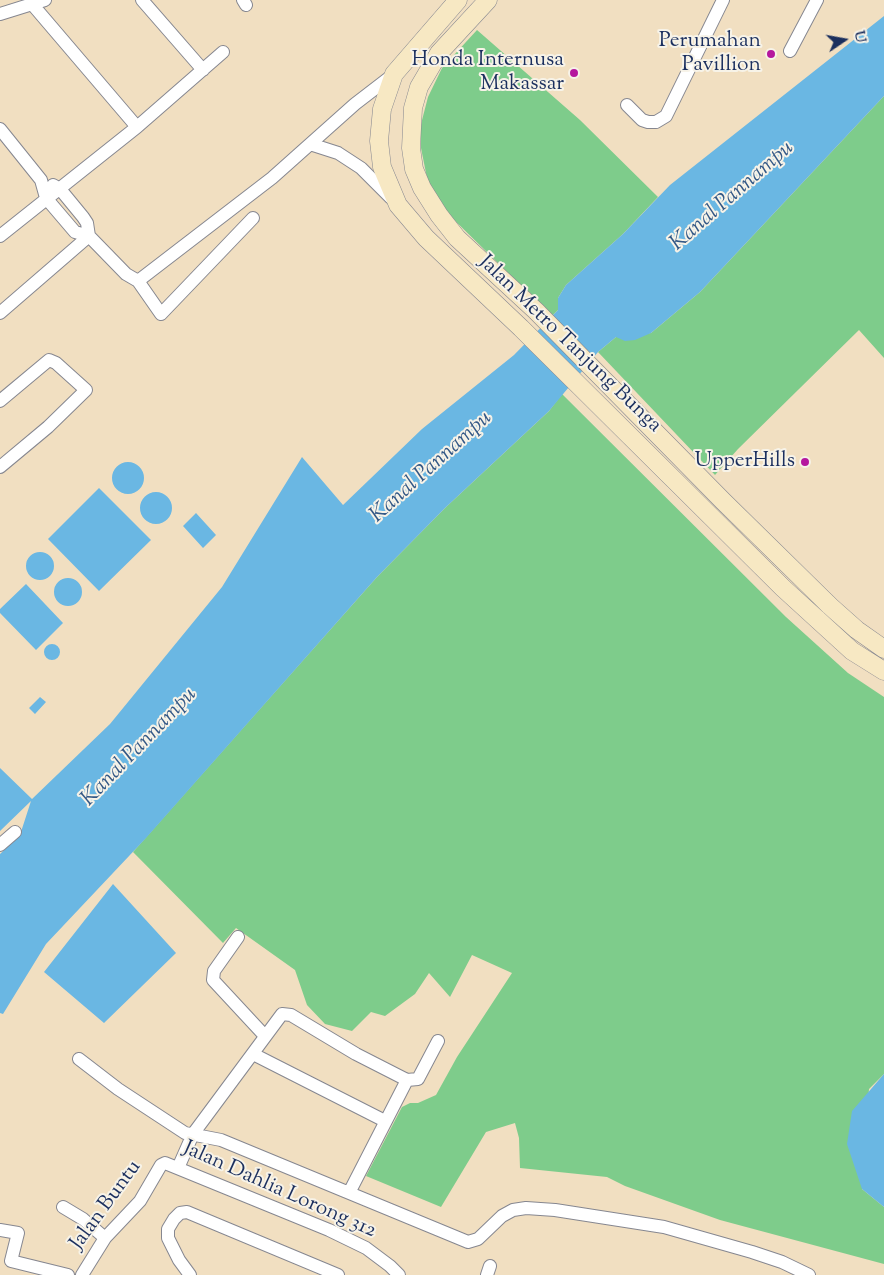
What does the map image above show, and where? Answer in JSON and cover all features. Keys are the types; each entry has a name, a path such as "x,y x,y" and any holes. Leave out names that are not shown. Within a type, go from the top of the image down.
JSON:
{"main road":[{"name":"Jalan Metro Tanjung Bunga","path":"458,0 394,74 382,109 379,141 382,167 398,205 426,238 579,384 783,588 852,651 884,671"},
{"name":"Jalan Metro Tanjung Bunga","path":"488,0 439,53 419,87 413,108 412,129 414,169 422,188 439,215 457,238 536,311 830,606 857,630 884,649"}],"street":[{"path":"0,14 45,0"},
{"path":"142,0 203,70"},
{"path":"626,105 642,120 648,122 656,122 666,116 723,0"},
{"path":"790,51 818,0"},
{"path":"32,4 137,126"},
{"path":"0,236 137,126 223,52"},
{"path":"138,281 272,178 355,104 394,74"},
{"path":"0,129 41,180 46,198 75,232 89,236 126,274 138,281 161,314 254,218"},
{"path":"310,144 338,153 361,168 398,205"},
{"path":"41,180 60,189 87,223 89,236"},
{"path":"0,313 89,236"},
{"path":"0,401 49,360 56,363 86,390 48,427 0,467"},
{"path":"0,845 15,832"},
{"path":"238,937 214,971 213,980 265,1036"},
{"path":"178,1168 193,1134 280,1015 287,1014 408,1080 418,1079 438,1041"},
{"path":"252,1054 385,1121"},
{"path":"79,1059 118,1089 168,1123 185,1132 221,1140 468,1242 478,1239 502,1216 513,1210 526,1208 555,1210 664,1227 752,1252 793,1271 809,1275"},
{"path":"350,1192 385,1121 408,1080"},
{"name":"Jalan Dahlia Lorong 312","path":"165,1163 329,1230 366,1248 399,1275"},
{"name":"Jalan Buntu","path":"82,1275 106,1237 140,1201 161,1165 165,1163"},
{"path":"63,1207 83,1219 106,1237"},
{"path":"190,1275 169,1242 168,1229 180,1213 194,1213 338,1275"},
{"path":"0,1230 18,1233 11,1261 68,1275"}],"green space":[{"path":"477,30 580,120 658,197 623,234 566,285 558,298 558,310 552,316 443,209 427,178 421,148 421,124 428,97 442,68"},
{"path":"884,96 884,358 859,330 738,449 715,475 598,352 616,337 651,333 700,292"},
{"path":"562,394 786,617 848,673 884,697 884,1074 869,1089 862,1189 884,1207 884,1264 720,1220 625,1186 607,1177 520,1168 519,1138 515,1123 486,1132 441,1207 366,1176 402,1107 410,1103 418,1103 436,1095 457,1057 512,973 472,955 450,997 429,973 415,994 385,1016 371,1012 352,1031 325,1024 307,1005 295,970 236,928 223,943 133,852 377,577 445,508 549,411"}],"water":[{"name":"Kanal Pannampu","path":"884,16 884,96 700,292 651,333 635,340 625,341 616,337 598,352 549,411 445,508 377,577 146,838 46,944 3,1014 0,1013 0,854 20,835 31,801 0,831 0,768 32,799 110,724 222,587 302,457 343,505 422,429 514,355 558,310 558,298 566,285 623,234 670,185"},
{"path":"128,462 140,466 144,478 140,490 128,494 116,490 112,478 116,466"},
{"path":"99,488 151,540 99,591 48,539"},
{"path":"156,492 168,496 172,508 168,520 156,524 144,520 140,508 144,496"},
{"path":"196,513 216,535 203,548 183,526"},
{"path":"40,552 50,556 54,566 50,576 40,580 30,576 26,566 30,556"},
{"path":"68,578 78,582 82,592 78,602 68,606 58,602 54,592 58,582"},
{"path":"26,584 63,623 36,650 0,613 0,609"},
{"path":"52,644 58,646 60,652 58,658 52,660 46,658 44,652 46,646"},
{"path":"40,697 46,702 35,714 29,708"},
{"path":"113,884 176,953 104,1023 44,972"},
{"path":"884,1074 884,1207 862,1189 847,1144 852,1111"}],"place":[{"name":"Perumahan Pavillion","path":"771,54"},
{"name":"Honda Internusa Makassar","path":"574,73"},
{"name":"UpperHills","path":"805,462"}]}
